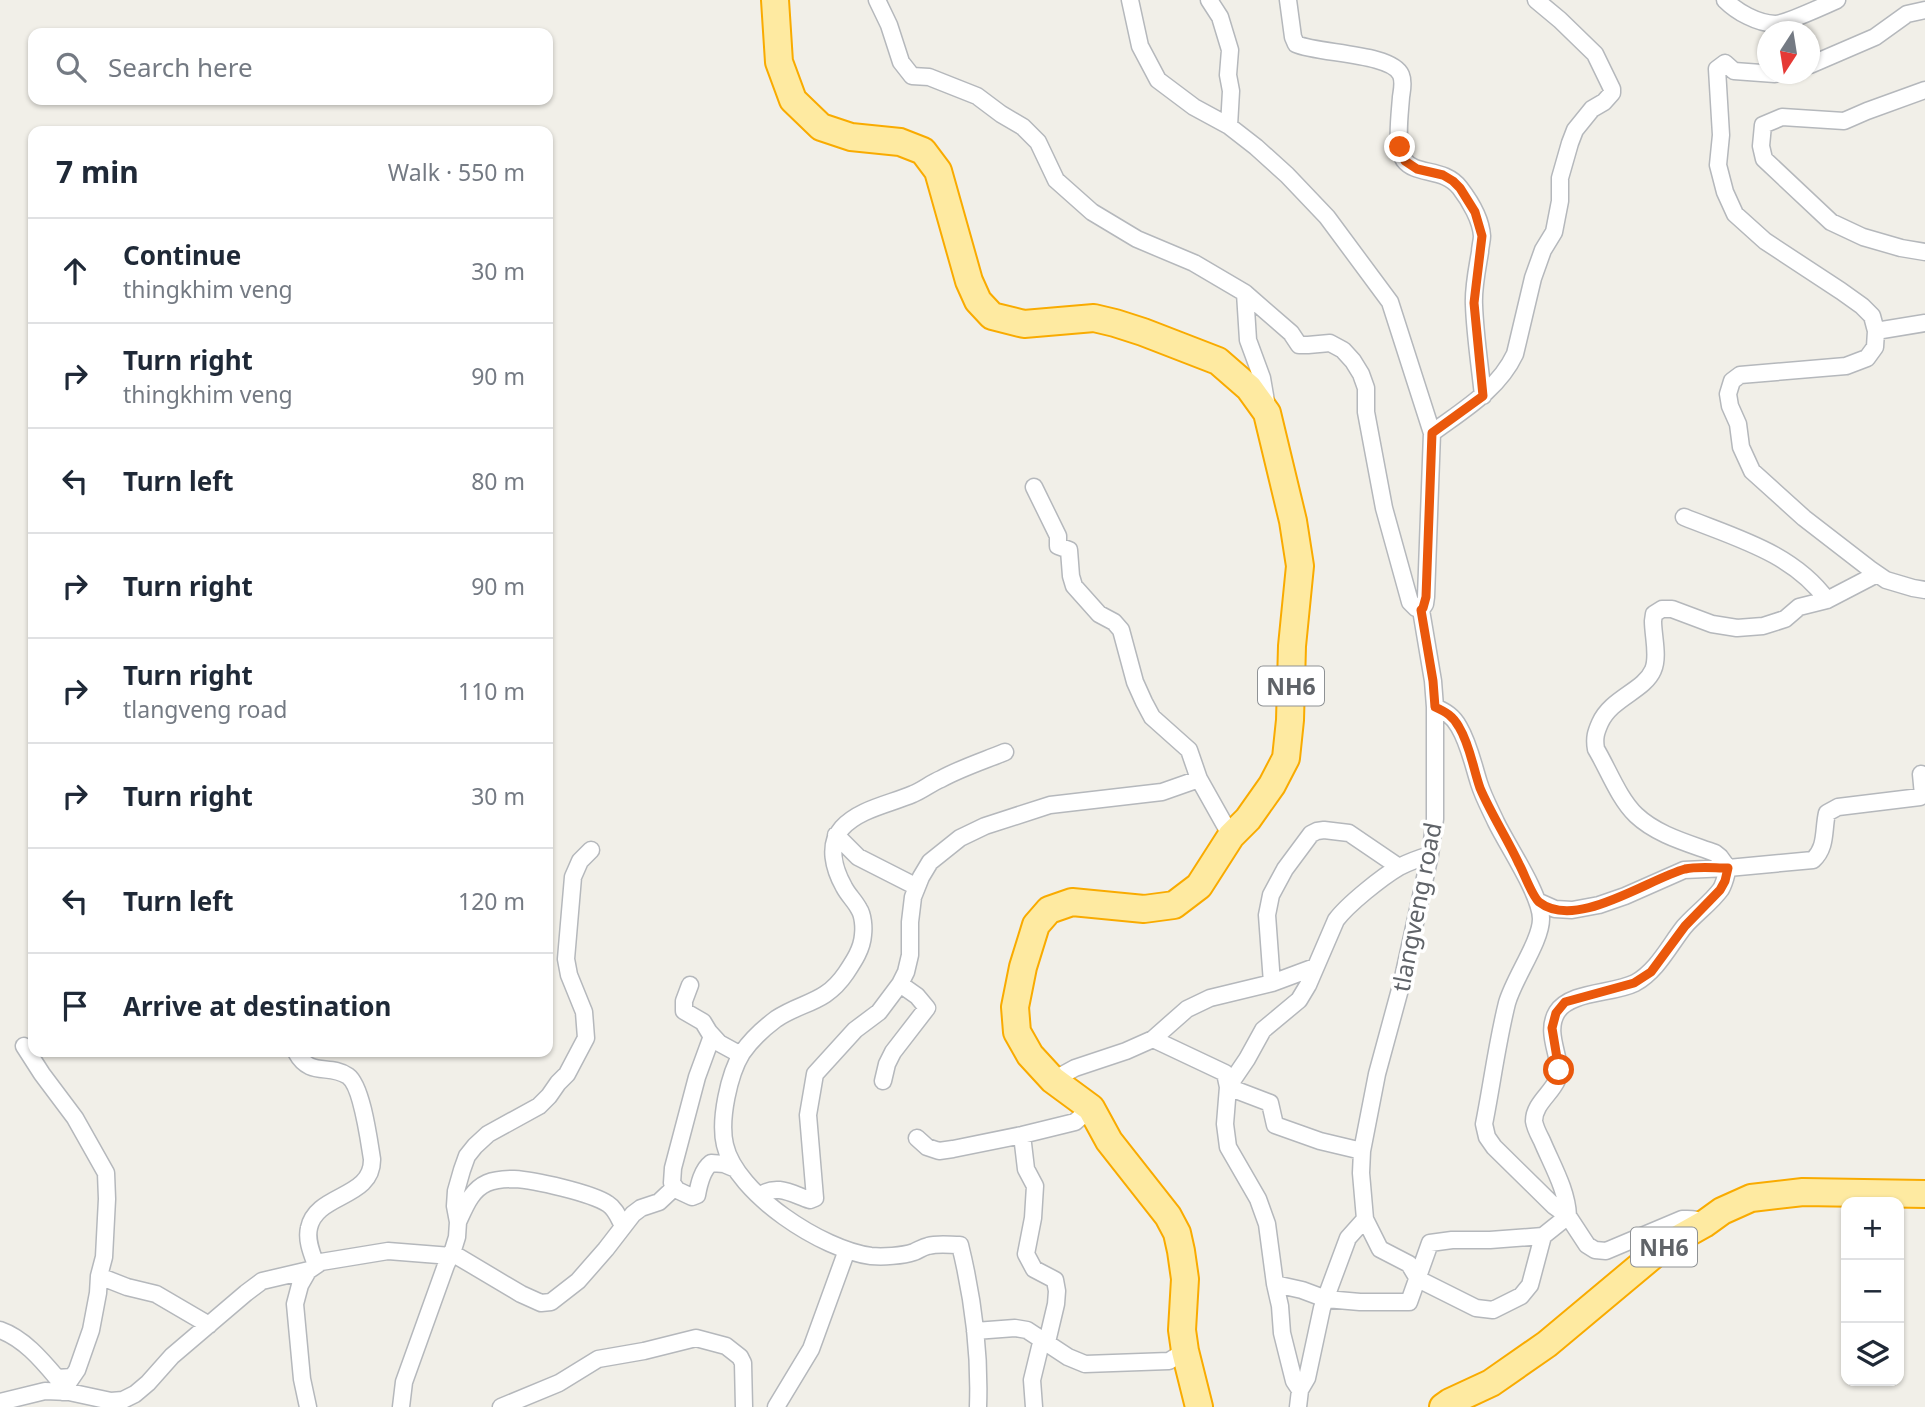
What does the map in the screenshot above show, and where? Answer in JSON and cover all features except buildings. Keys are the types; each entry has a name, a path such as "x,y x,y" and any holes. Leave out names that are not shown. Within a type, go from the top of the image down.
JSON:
{"highway":[{"name":"NH6","path":"775,0 779,62 793,100 821,127 851,137 900,142 923,151 938,171 969,281 978,301 992,316 1024,324 1094,318 1143,332 1218,360 1249,388 1267,413 1288,497 1300,566 1292,646 1286,758 1272,785 1248,819 1231,836 1199,886 1174,905 1144,909 1072,902 1049,910 1036,925 1023,967 1015,1007 1017,1032 1030,1055 1053,1080 1091,1108 1109,1141 1168,1216 1177,1233 1185,1279 1182,1330 1199,1407"},
{"name":"NH6","path":"1443,1407 1491,1383 1536,1351 1663,1248 1722,1210 1751,1198 1803,1192 1925,1194"}],"street":[{"path":"877,0 901,62 912,76 929,77 977,96 1023,127 1038,142 1056,180 1093,212 1137,239 1194,263 1245,293 1291,333 1298,345 1330,343 1343,350 1353,361 1366,388 1366,412 1384,509 1410,602 1421,610"},
{"name":"tlangveng road","path":"1130,0 1140,47 1158,80 1194,107 1229,126 1287,174 1327,217 1390,302 1432,433 1426,597 1421,610 1435,707 1435,819 1430,855 1402,982 1377,1074 1362,1151 1365,1219"},
{"path":"1209,0 1220,17 1230,50 1229,126"},
{"path":"1288,0 1296,44 1374,60 1391,66 1400,73 1400,147 1405,161 1417,169 1443,175 1453,181 1475,212 1482,236 1474,303 1483,396"},
{"path":"1432,433 1483,396 1506,371 1515,354 1533,278 1543,250 1554,232 1560,201 1560,178 1570,143 1575,130 1592,109 1604,103 1612,93 1595,54 1536,0"},
{"path":"1726,0 1742,13 1776,24 1837,0"},
{"path":"1820,61 1875,37 1907,14 1925,10"},
{"path":"1757,73 1734,71 1725,63 1717,69 1721,135 1718,165 1725,192 1735,214 1765,241 1842,290 1862,306 1872,316 1876,331 1875,347 1867,358 1846,366 1767,371 1740,375 1732,381 1728,394 1738,424 1741,447 1752,471 1804,518 1886,580 1925,590"},
{"path":"1925,90 1844,121 1783,117 1763,125 1761,146 1764,159 1831,222 1863,237 1925,252"},
{"path":"1245,293 1248,340 1268,401 1267,413"},
{"path":"1876,331 1925,323"},
{"path":"1034,488 1054,526 1058,547 1069,550 1074,586 1099,614 1114,622 1121,630 1135,682 1152,717 1189,750 1199,779 1231,836"},
{"path":"1684,517 1770,551 1800,571 1827,600"},
{"path":"1298,1407 1300,1390 1306,1382 1316,1326 1348,1238 1365,1219 1380,1248 1409,1264 1418,1279 1476,1308 1493,1310 1521,1296 1530,1285 1543,1237 1568,1216 1568,1207 1559,1182 1534,1123 1536,1112 1558,1078 1552,1028 1556,1013 1565,1002 1634,983 1651,972 1685,926 1720,890 1725,881 1728,868 1715,853 1658,831 1635,814 1596,749 1595,732 1604,713 1646,680 1654,669 1654,614 1662,609 1672,609 1712,624 1737,628 1763,626 1785,619 1800,607 1827,600 1877,574"},
{"path":"1435,707 1450,714 1459,726 1480,787 1537,901 1541,918 1537,936 1508,1001 1484,1124 1487,1137 1554,1206 1568,1216 1587,1244 1595,1250 1606,1251 1682,1219 1699,1220 1704,1224"},
{"path":"978,1407 979,1369 975,1331 967,1271 960,1245 929,1245 911,1253 872,1256 821,1240 785,1218 759,1196 736,1169 724,1144 723,1115 730,1084 741,1055 751,1041 778,1018 823,996 837,985 861,948 864,933 861,911 844,888 833,861 836,835 852,818 916,793 941,779 1004,752"},
{"path":"1537,901 1555,909 1572,910 1625,896 1684,870 1813,860 1820,854 1824,844 1827,813 1838,807 1923,796 1921,774"},
{"path":"759,1196 769,1190 783,1190 810,1200 816,1198 808,1115 816,1074 855,1030 879,1012 900,984 910,955 910,922 914,897 930,862 960,838 985,826 1049,805 1163,792 1199,779"},
{"path":"1272,983 1267,915 1271,895 1284,869 1311,834 1324,830 1349,832 1399,867"},
{"path":"836,835 858,856 917,887"},
{"path":"401,1407 404,1382 457,1237 456,1191 467,1156 488,1134 539,1106 550,1096 567,1074 586,1038 584,1012 569,975 566,959 573,877 580,861 591,850"},
{"path":"1228,1087 1263,1030 1299,1000 1341,913 1399,867 1430,855"},
{"path":"1053,1080 1076,1068 1153,1039 1187,1009 1209,998 1272,983 1315,967"},
{"path":"883,1080 893,1052 927,1008 917,996 900,984"},
{"path":"690,985 684,1001 684,1011 704,1022 719,1043 741,1055"},
{"path":"712,1036 697,1077 671,1178 674,1187 692,1198 696,1195 703,1173 711,1163 736,1169"},
{"path":"1153,1039 1225,1073 1228,1087 1228,1147 1258,1199 1268,1224 1285,1345 1294,1381 1300,1390"},
{"path":"24,1046 28,1052"},
{"path":"31,1057 75,1118 106,1173 104,1257 98,1293 77,1370 62,1392"},
{"path":"300,1057 306,1065 314,1069 333,1071 350,1078 360,1099 372,1159 369,1176 364,1183 314,1215 308,1238 313,1268"},
{"path":"1228,1087 1270,1103 1275,1125 1320,1141 1362,1151"},
{"path":"917,1138 927,1147 939,1151 1075,1122 1091,1108"},
{"path":"1022,1135 1026,1169 1035,1186 1033,1218 1026,1255 1034,1269 1055,1280 1057,1290 1047,1342 1040,1347 1032,1380 1034,1407"},
{"path":"458,1222 477,1189 495,1181 513,1179 552,1185 600,1199 614,1208 623,1226"},
{"path":"308,1407 302,1379 295,1304 300,1285 321,1262 388,1251 451,1255 521,1294 541,1303 551,1302 578,1281 633,1214 659,1202 674,1187"},
{"path":"1275,1284 1326,1299 1409,1302 1430,1243 1543,1237"},
{"path":"776,1407 811,1349 847,1250"},
{"path":"0,1402 45,1391 111,1401 123,1400 148,1383 172,1356 262,1281 313,1268"},
{"path":"99,1276 156,1294 209,1325"},
{"path":"975,1331 1015,1328 1027,1330 1068,1357 1084,1364 1169,1361 1185,1351"},
{"path":"0,1330 13,1335 57,1378 72,1377"},
{"path":"501,1407 559,1383 598,1359 696,1338 726,1346 740,1357 743,1363 744,1407"}],"route":[{"path":"1400,147 1405,161 1417,169 1443,175 1460,188 1475,212 1482,236 1474,303 1483,396 1432,433 1430,535 1426,597 1421,610 1435,707 1450,714 1459,726 1480,787 1496,823 1537,901 1555,909 1572,910 1625,896 1684,870 1728,868 1720,890 1685,926 1651,972 1634,983 1565,1002 1556,1013 1552,1028 1559,1070"}]}
